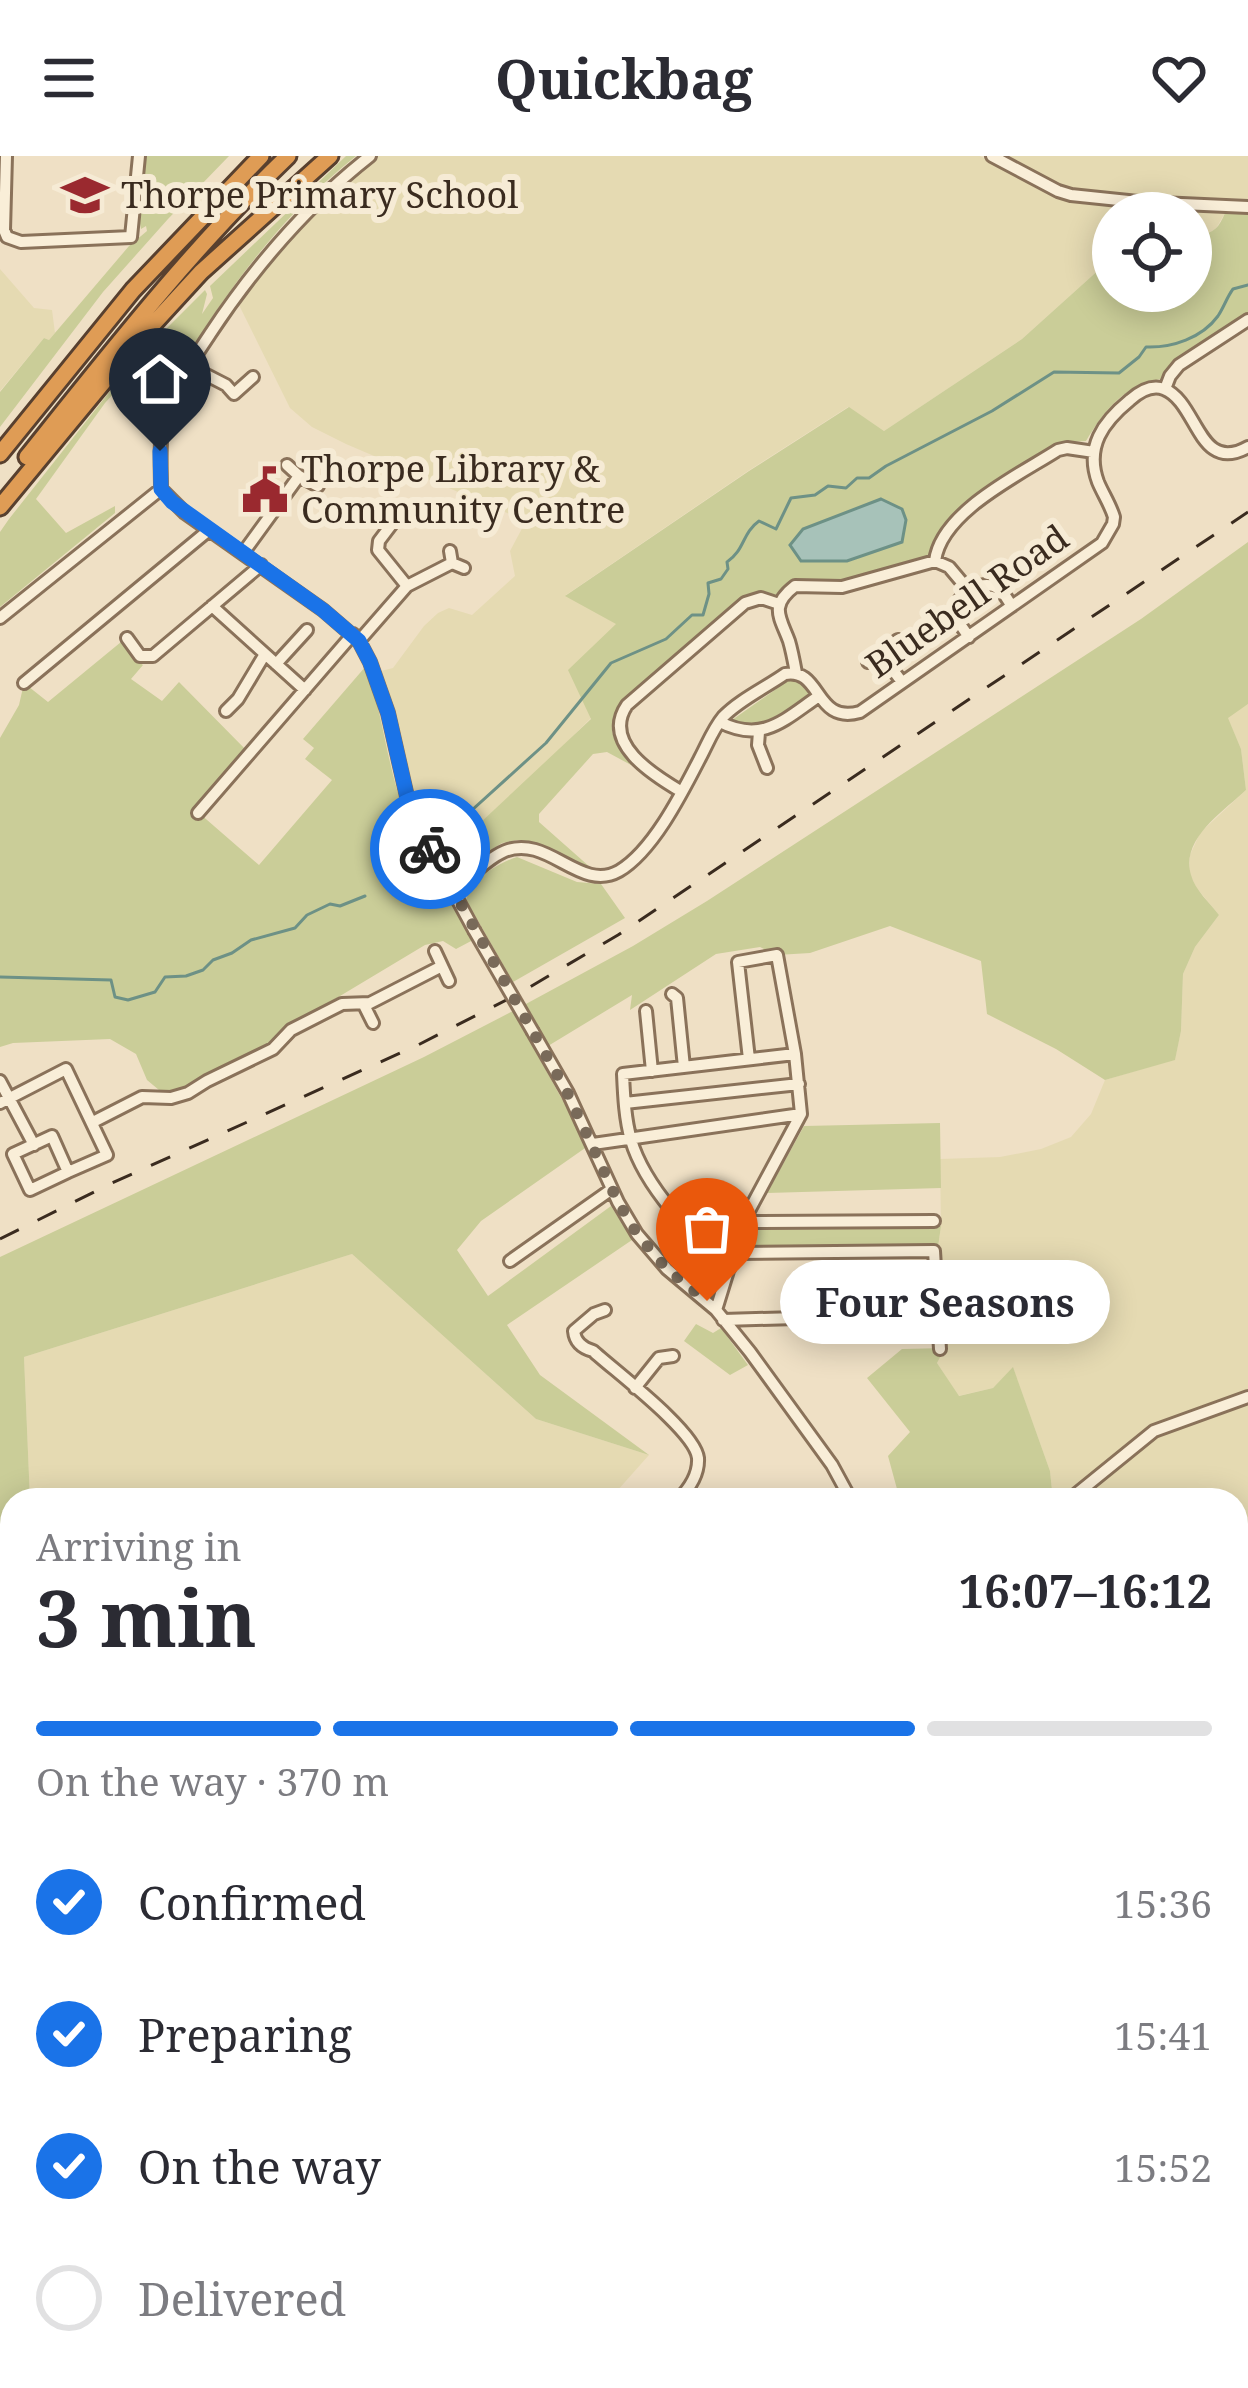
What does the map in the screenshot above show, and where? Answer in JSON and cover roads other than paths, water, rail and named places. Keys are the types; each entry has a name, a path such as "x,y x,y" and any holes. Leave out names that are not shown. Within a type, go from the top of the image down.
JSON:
{"highway":[{"path":"0,454 133,290 261,156"},
{"path":"0,493 120,340 288,156"},
{"path":"0,507 201,272 330,156"}],"street":[{"path":"6,156 3,221 7,237 21,242 110,244 130,237 139,156"},
{"path":"370,156 324,194 273,248 189,366 165,416 161,489 185,513 356,638 388,713 418,827 533,1032 637,1234 667,1269 719,1315 844,1488"},
{"path":"992,156 1071,195 1248,206"},
{"path":"1165,389 1179,365 1248,320"},
{"path":"189,366 235,394 253,377"},
{"path":"935,561 944,534 979,502 1058,450 1094,452 1100,431 1120,408 1148,389 1165,389 1176,398 1212,448 1229,454 1248,447"},
{"name":"Bluebell Road","path":"822,700 844,715 866,708 1102,543 1113,524 1095,473 1094,452"},
{"path":"287,465 318,486"},
{"path":"244,553 299,476"},
{"path":"0,619 161,489"},
{"path":"401,512 379,541 378,550 407,586"},
{"path":"24,683 209,530"},
{"path":"198,813 305,689 407,586 455,560"},
{"path":"796,673 778,615 779,604 795,586 842,587 935,561 949,567 970,592"},
{"path":"127,638 140,656 152,656 261,565"},
{"path":"969,637 956,609 970,592 981,585 994,586 1012,606"},
{"path":"682,792 631,753 619,733 622,713 745,603 761,598 779,604"},
{"path":"212,606 305,689"},
{"path":"276,664 307,630"},
{"path":"868,662 898,640"},
{"path":"880,653 902,682"},
{"path":"226,711 265,654"},
{"path":"453,892 496,855 521,847 535,848 583,873 608,876 637,857 682,792 720,722 725,715 785,674 806,679 822,700 759,732 720,722"},
{"path":"759,732 758,745 767,768"},
{"path":"435,951 449,980"},
{"path":"719,1315 743,1222 801,1114 777,955 738,962 749,1059"},
{"path":"93,1122 142,1097 188,1093 273,1049 290,1030 342,1004 364,1005 442,966"},
{"path":"672,994 684,1067"},
{"path":"364,1005 373,1023"},
{"path":"646,1011 652,1071"},
{"path":"728,1269 678,1217 649,1174 631,1138 623,1074 795,1054"},
{"path":"5,1101 66,1070 107,1155 30,1190 14,1154 52,1136 68,1172"},
{"path":"0,1081 5,1101 34,1145"},
{"path":"625,1103 799,1084"},
{"path":"593,1144 801,1114"},
{"path":"510,1261 612,1189"},
{"path":"743,1222 934,1221"},
{"path":"733,1253 934,1251 940,1349"},
{"path":"609,1295 607,1313 594,1314 570,1329 579,1344 686,1433 698,1454 687,1488"},
{"path":"719,1315 938,1314"},
{"path":"635,1388 661,1354"},
{"path":"1083,1488 1154,1431 1248,1396"}],"water":[{"path":"881,499 902,509 906,520 902,542 847,561 801,561 790,545 803,529"}],"waterway":[{"path":"461,820 546,743 611,663 666,639 692,615 703,615 708,583 721,579 727,562 759,521 776,529 791,498 815,495 828,486 846,488 857,478 869,478 1054,372 1119,373 1146,347 1166,346 1204,330 1233,289 1248,285"},
{"path":"0,977 111,980 115,997 128,1000 155,992 165,977 203,970 251,940 295,928 307,915 330,904 340,906 365,896"}],"railway":[{"path":"0,1239 518,994 618,935 1248,512"}],"place":[{"name":"Thorpe Primary School","path":"85,195"},
{"name":"Thorpe Library & Community Centre","path":"265,490"},
{"name":"Four Seasons","path":"707,1301"}]}
